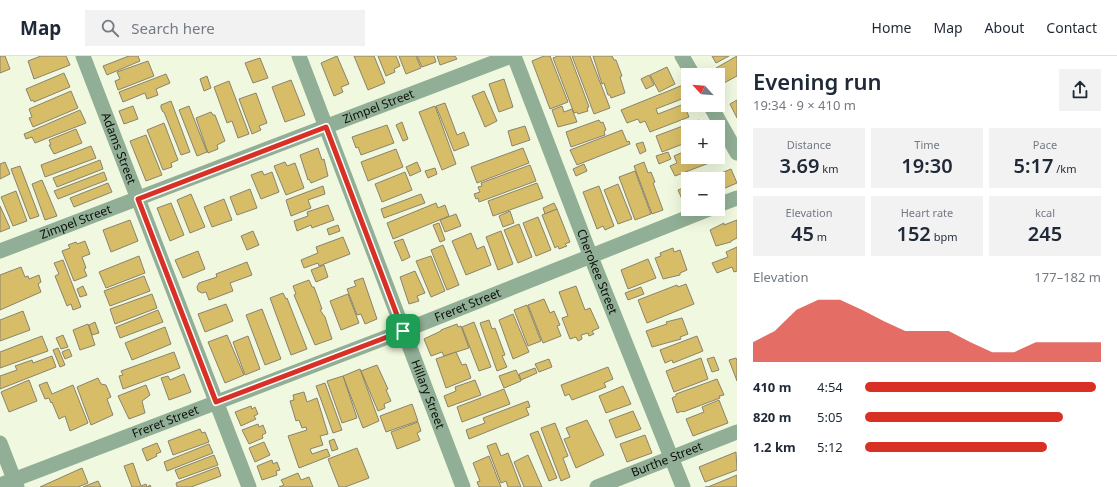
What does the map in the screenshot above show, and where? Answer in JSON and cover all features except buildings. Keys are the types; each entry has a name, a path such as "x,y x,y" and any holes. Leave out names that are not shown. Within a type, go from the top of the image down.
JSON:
{"street":[{"name":"Adams Street","path":"82,56 249,487"},
{"name":"Hillary Street","path":"299,56 463,487"},
{"name":"Zimpel Street","path":"0,251 512,56"},
{"name":"Cherokee Street","path":"512,56 683,487"},
{"path":"682,56 689,68"},
{"path":"714,112 737,153"},
{"path":"725,203 737,198"},
{"name":"Freret Street","path":"0,484 16,483 216,402 403,331 692,216"},
{"name":"Burthe Street","path":"597,487 737,432"},
{"path":"0,443 16,483"}],"route":[{"path":"326,127 403,331 216,402 138,199 326,127"}]}
